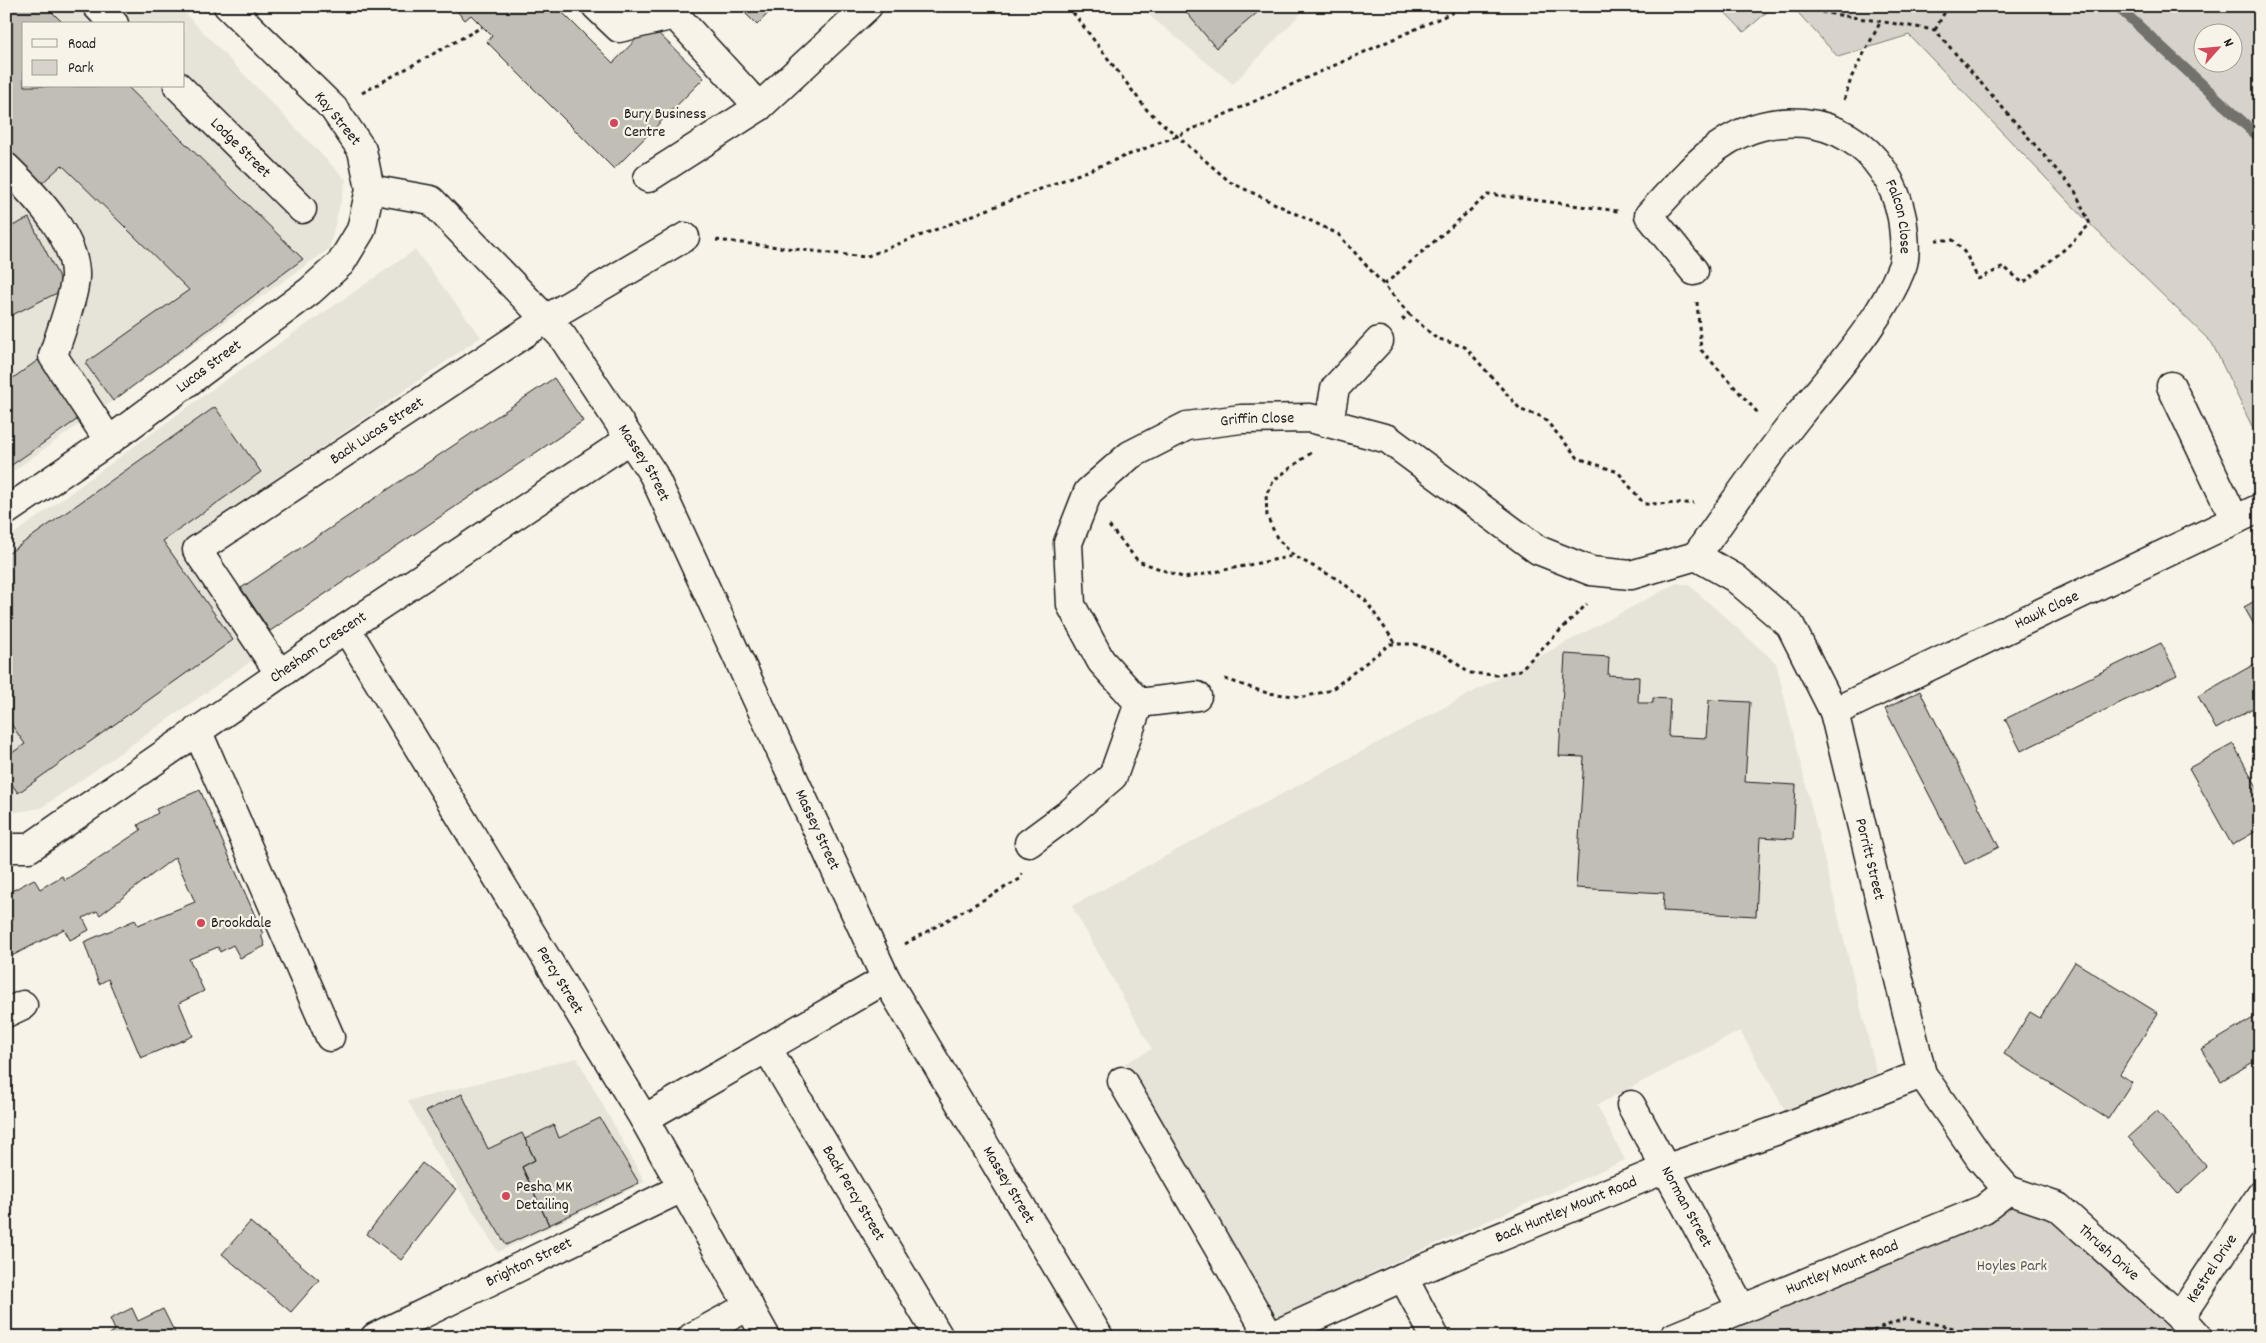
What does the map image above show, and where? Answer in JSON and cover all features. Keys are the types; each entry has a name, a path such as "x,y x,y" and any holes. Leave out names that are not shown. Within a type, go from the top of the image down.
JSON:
{"street":[{"path":"97,6 112,22"},
{"name":"Kay Street","path":"228,6 334,109 362,150 370,189"},
{"path":"596,6 619,28 675,11 759,107"},
{"path":"648,178 759,107 868,6"},
{"name":"Lodge Street","path":"180,88 302,209"},
{"name":"Falcon Close","path":"1649,215 1717,146 1750,130 1778,122 1807,124 1834,129 1862,145 1883,171 1898,202 1904,242 1902,265 1876,318 1781,438 1696,556"},
{"path":"6,167 36,197 70,247 75,266 75,284 53,356 109,441"},
{"path":"370,189 432,200 546,319"},
{"name":"Lucas Street","path":"6,511 109,441 310,291 340,263 361,230 370,189"},
{"path":"1649,215 1694,271"},
{"name":"Back Lucas Street","path":"280,674 197,550 546,319 685,237"},
{"name":"Massey Street","path":"546,319 562,336 653,474 882,969 1099,1337"},
{"path":"1329,424 1335,388 1379,341"},
{"path":"2171,386 2235,520"},
{"name":"Griffin Close","path":"1139,703 1101,661 1071,604 1068,543 1088,492 1130,456 1187,426 1241,419 1310,418 1388,439 1538,550 1590,570 1631,575 1696,556"},
{"name":"Chesham Crescent","path":"6,848 29,848 346,628 630,439"},
{"name":"Hawk Close","path":"1834,712 2260,508"},
{"name":"Porritt Street","path":"1696,556 1735,578 1790,625 1834,712 1922,1074 1980,1158 2008,1190"},
{"name":"Percy Street","path":"346,628 644,1119 766,1337"},
{"path":"1029,843 1071,812 1113,776 1139,703 1197,696"},
{"path":"197,730 330,1037"},
{"path":"644,1119 767,1048 882,969"},
{"name":"Back Percy Street","path":"767,1048 939,1337"},
{"name":"Back Huntley Mount Road","path":"1270,1337 1403,1277 1665,1169 1775,1131 1922,1074"},
{"path":"1122,1081 1270,1337"},
{"name":"Norman Street","path":"1631,1105 1742,1309"},
{"name":"Brighton Street","path":"376,1337 682,1188"},
{"name":"Huntley Mount Road","path":"1674,1337 1984,1209 2008,1190"},
{"name":"Thrush Drive","path":"2008,1190 2058,1207 2189,1327"},
{"name":"Kestrel Drive","path":"2189,1327 2260,1196"},
{"path":"1403,1277 1435,1337"},
{"path":"692,1337 749,1306"}],"path":[{"path":"1068,6 1147,110 1230,182 1338,234 1409,314 1436,338 1465,346 1522,410 1543,417 1578,458 1618,472 1644,504 1712,502 1727,514"},
{"path":"685,237 865,257 1177,136 1467,6"},
{"path":"1782,6 1935,30 2075,191 2090,224 2066,248 2023,282 2004,266 1978,279 1966,254 1953,240 1904,242"},
{"path":"1935,30 1948,6"},
{"path":"1834,129 1852,76 1881,21"},
{"path":"334,109 482,26"},
{"path":"1384,284 1489,194 1649,215"},
{"path":"1694,271 1701,350 1781,438"},
{"path":"1379,341 1409,314"},
{"path":"1329,424 1318,447 1274,480 1266,495 1267,516 1277,538 1294,556 1339,580 1365,600 1396,644"},
{"path":"1081,510 1104,520 1138,560 1185,578 1294,556"},
{"path":"1197,696 1199,678 1219,677 1267,693 1304,697 1331,690 1390,644 1414,644 1444,654 1469,673 1497,675 1520,670 1549,643 1581,608 1595,600 1602,572"},
{"path":"882,969 1020,879 1029,843"},
{"path":"1858,1337 1906,1318 1954,1328 1958,1337"}],"shaded area":[{"path":"6,6 178,6 346,180 329,249 6,476"},
{"path":"1138,6 1308,6 1233,84"},
{"path":"415,250 481,337 181,546 257,657 41,808 6,814 6,540 214,388"},
{"path":"1677,583 1689,585 1776,663 1877,1074 1786,1112 1740,1031 1597,1105 1625,1160 1377,1270 1274,1323 1118,1067 1152,1049 1072,906"},
{"path":"577,1058 645,1182 498,1252 429,1140 408,1101"}],"green space":[{"path":"1719,6 1774,6 1744,32"},
{"path":"1792,6 2260,6 2260,443 2212,343 2090,224 1909,35 1838,57"},
{"name":"Hoyles Park","path":"2008,1190 2058,1207 2192,1337 1681,1337"}],"building":[{"path":"6,6 46,6 62,22 22,22 22,88 129,88 303,259 113,401 85,363 189,290 62,165 41,184 15,160 6,147"},
{"name":"Bury Business Centre","path":"452,6 556,6 613,63 650,25 704,78 614,169 487,42 492,36 471,15 465,20"},
{"path":"738,6 775,6 757,25"},
{"path":"1181,6 1265,6 1216,48"},
{"path":"29,218 65,289 6,318 6,229"},
{"path":"41,358 81,417 6,469 6,383"},
{"path":"554,378 583,421 270,631 241,588"},
{"path":"215,407 261,472 163,541 233,640 18,793 6,776 6,757 25,744 11,724 6,727 6,555"},
{"path":"2260,598 2260,635 2244,607"},
{"path":"2161,643 2177,675 2021,751 2005,719"},
{"path":"1565,654 1609,657 1608,675 1639,677 1638,703 1653,703 1653,698 1670,699 1668,736 1706,738 1709,700 1750,702 1745,782 1796,785 1793,839 1760,837 1756,916 1663,911 1664,893 1576,888 1584,757 1559,756"},
{"path":"2260,661 2260,704 2216,729 2198,696"},
{"path":"1920,691 1999,847 1965,864 1885,709"},
{"path":"2233,744 2260,792 2260,829 2232,845 2189,768"},
{"name":"Brookdale","path":"200,790 263,934 261,935 265,946 240,958 233,945 220,952 218,947 189,959 204,991 179,1003 193,1036 141,1058 108,979 99,984 84,942 135,920 138,925 195,902 175,857 100,915 97,911 83,918 89,930 70,940 64,929 6,959 6,894 34,879 40,889 62,876 65,880 141,830 138,825 158,813 156,809"},
{"path":"2075,962 2158,1013 2120,1074 2132,1082 2108,1119 2004,1054 2030,1012 2040,1018"},
{"path":"2260,1014 2260,1058 2221,1081 2201,1049"},
{"name":"Pesha MK Detailing","path":"462,1094 488,1149 522,1133 535,1160 522,1167 549,1225 506,1245 426,1111"},
{"path":"2157,1111 2207,1167 2178,1194 2128,1137"},
{"path":"600,1118 639,1183 549,1225 522,1167 535,1160 525,1139 554,1125 559,1138"},
{"path":"422,1163 456,1189 401,1260 367,1234"},
{"path":"250,1222 319,1280 291,1312 222,1254"},
{"path":"132,1308 138,1321 163,1309 177,1337 106,1337 115,1330 110,1319"}],"waterway":[{"path":"2117,6 2260,138"}],"place":[{"name":"Bury Business Centre","path":"614,123"},
{"name":"Brookdale","path":"201,923"},
{"name":"Pesha MK Detailing","path":"506,1196"}]}
